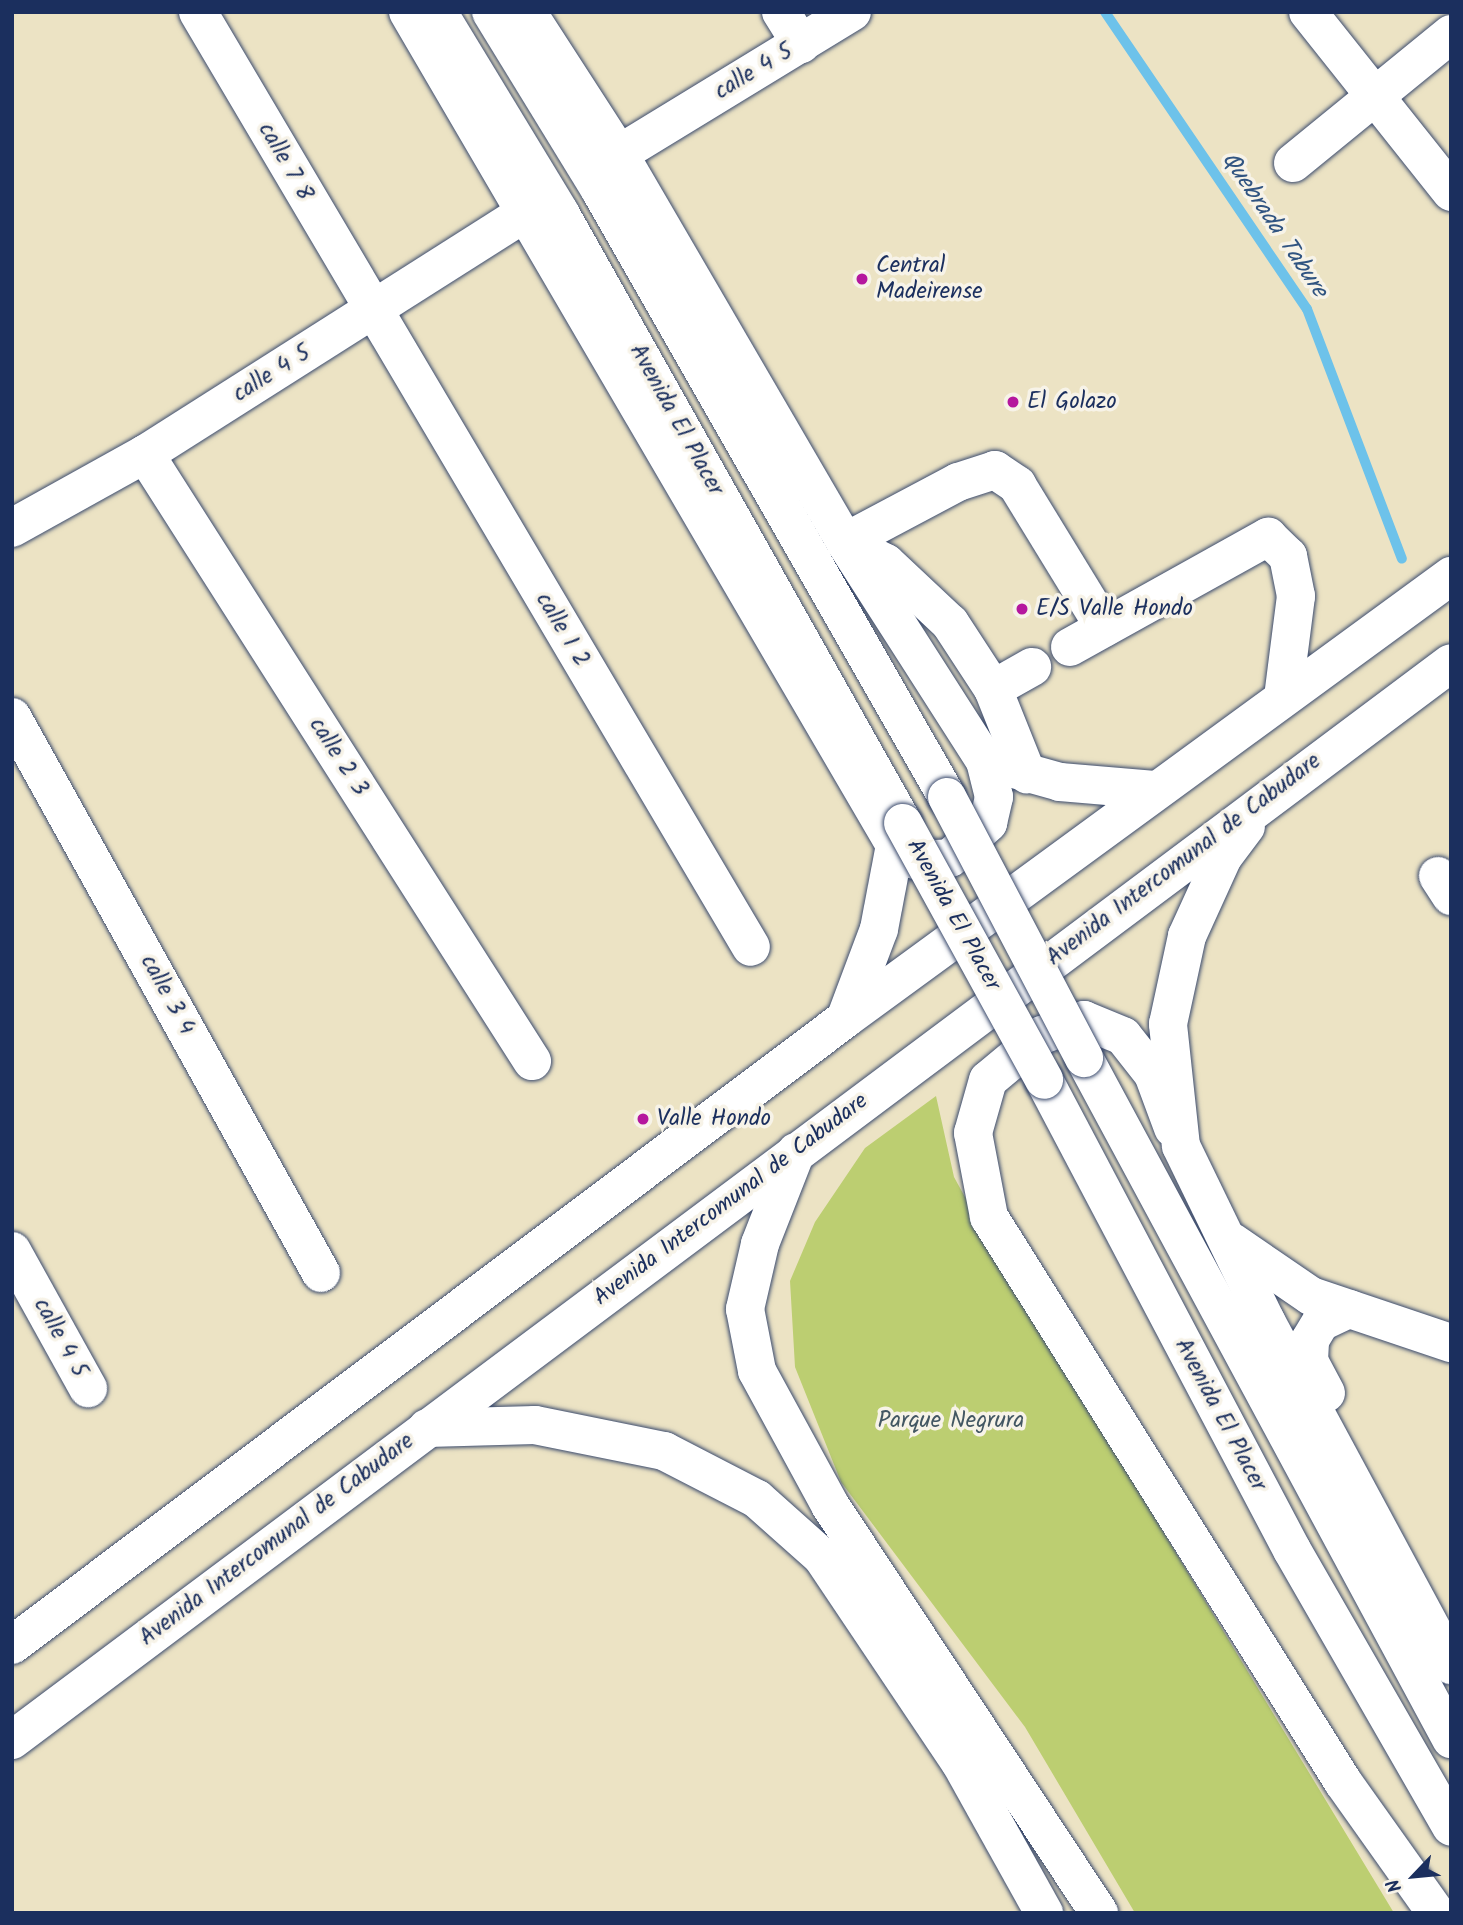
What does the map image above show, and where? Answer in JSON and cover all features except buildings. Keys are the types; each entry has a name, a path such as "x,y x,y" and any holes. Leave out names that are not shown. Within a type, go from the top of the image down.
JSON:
{"main road":[{"name":"calle 7 8","path":"198,12 373,312"},
{"path":"408,12 916,860 932,862 966,850 988,823 993,797 985,761 845,542 619,154 527,12"},
{"name":"Avenida El Placer","path":"438,12 559,213 899,834 1044,1080 1292,1550 1451,1827"},
{"name":"Avenida El Placer","path":"491,12 600,190 947,797 1084,1058 1451,1739"},
{"name":"calle 4 5","path":"619,154 791,28 852,12"},
{"path":"1308,12 1370,94 1451,192"},
{"path":"1293,163 1370,94 1451,34"},
{"name":"calle 4 5","path":"12,528 145,454 527,212"},
{"name":"calle 1 2","path":"373,312 751,947"},
{"name":"calle 2 3","path":"145,454 532,1061"},
{"path":"845,542 958,482 995,470 1017,485 1104,627"},
{"path":"1070,647 1261,538 1276,539 1293,568 1296,596 1283,697"},
{"path":"845,542 886,563 923,593 993,689 1027,774"},
{"path":"12,1645 845,1019 1451,576"},
{"name":"Avenida Intercomunal de Cabudare","path":"12,1740 796,1152 1277,787 1451,663"},
{"path":"993,689 1032,667"},
{"name":"calle 3 4","path":"12,717 321,1273"},
{"path":"985,761 1027,774 1155,790"},
{"path":"1181,1146 1168,1024 1187,936 1223,857 1277,787"},
{"path":"845,1019 879,929 899,834"},
{"path":"1421,1913 1343,1782 989,1217 973,1133 988,1080 1042,1035 1084,1020 1123,1037 1153,1074 1181,1146 1225,1236 1451,1665"},
{"path":"796,1152 760,1244 745,1309 757,1370 830,1505 1099,1913"},
{"path":"1225,1236 1311,1296 1451,1343"},
{"name":"calle 4 5","path":"12,1251 88,1388"},
{"path":"1349,1309 1321,1322 1309,1361 1332,1405 1354,1485"},
{"path":"427,1428 536,1425 664,1451 757,1499 822,1558 960,1762 1044,1913"},
{"path":"12,1618 88,1588"},
{"path":"1343,1782 1436,1913"}],"green space":[{"name":"Parque Negrura","path":"936,1096 954,1177 1006,1272 1394,1913 1135,1913 1025,1727 841,1482 795,1367 790,1281 815,1222 865,1148"}],"waterway":[{"name":"Quebrada Tabure","path":"1105,12 1307,309 1402,559"}],"place":[{"name":"Central Madeirense","path":"862,279"},
{"name":"El Golazo","path":"1013,402"},
{"name":"E/S Valle Hondo","path":"1022,609"},
{"name":"Valle Hondo","path":"643,1119"}]}
